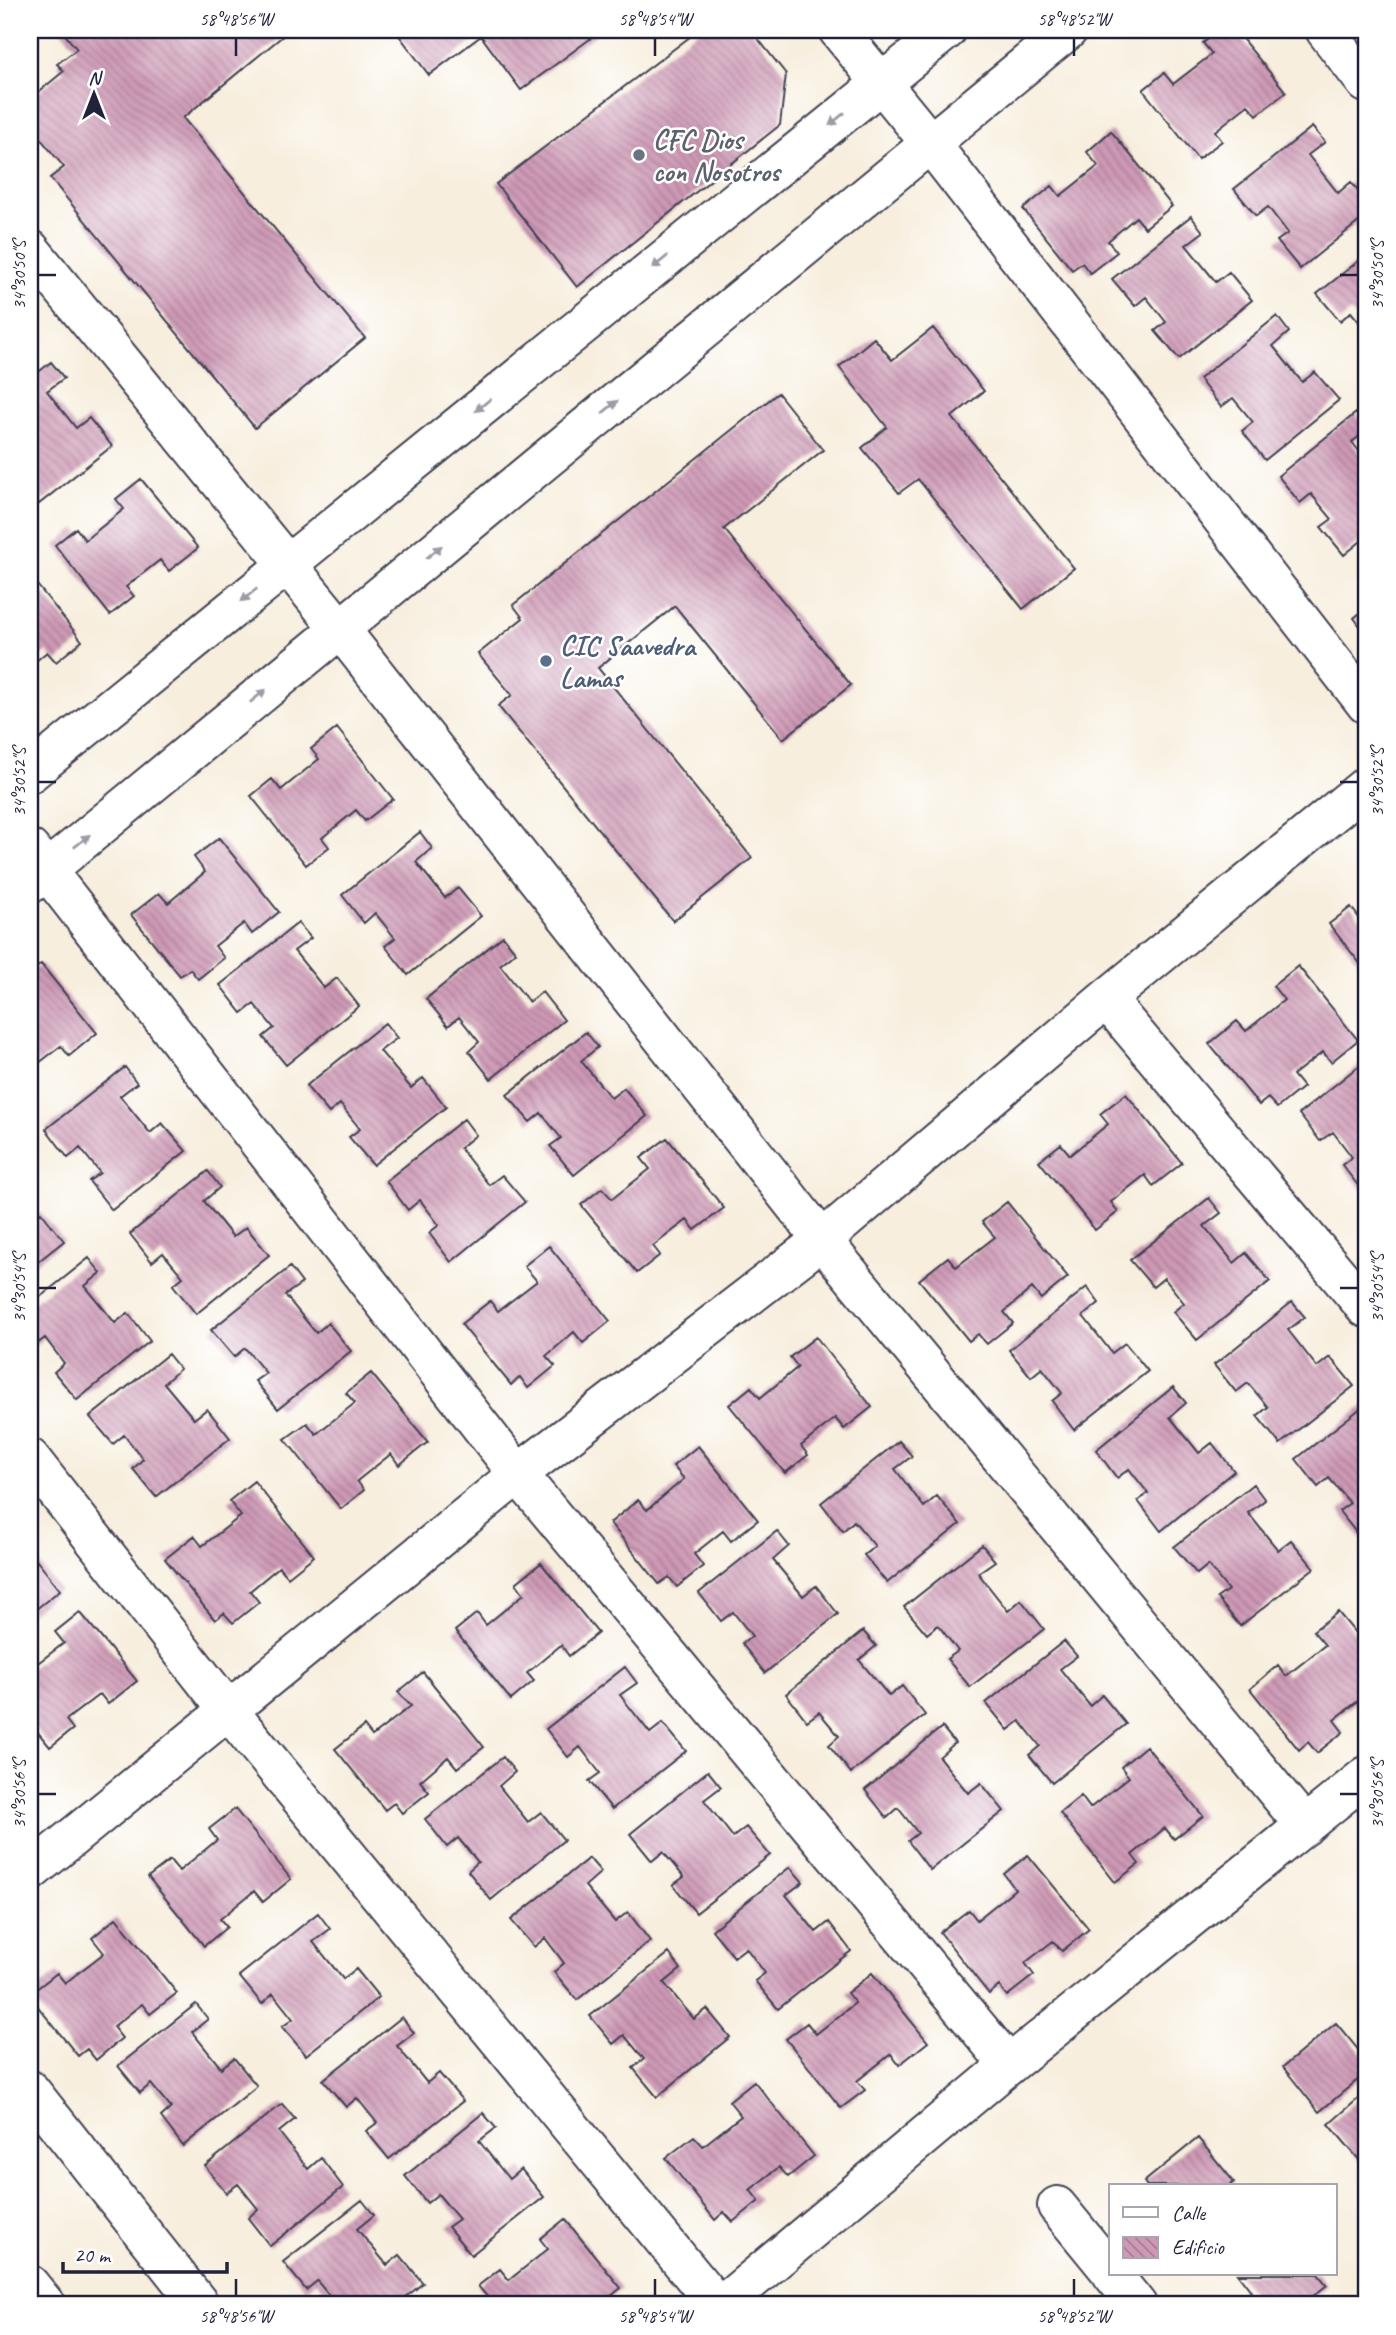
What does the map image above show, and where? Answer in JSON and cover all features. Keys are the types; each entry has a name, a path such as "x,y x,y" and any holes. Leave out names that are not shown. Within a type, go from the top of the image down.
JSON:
{"street":[{"path":"838,30 930,143 1366,704"},
{"path":"30,772 947,30"},
{"path":"1009,2065 519,1474 35,868 340,629 1068,30"},
{"path":"1325,30 1366,83"},
{"path":"30,248 340,629 822,1240 1305,1826"},
{"path":"30,1872 519,1474 822,1240 1106,999 1366,786"},
{"path":"1106,999 1366,1308"},
{"path":"30,1458 227,1709 717,2305"},
{"path":"722,2305 1009,2065 1366,1776"},
{"path":"30,2090 200,2305"},
{"path":"1057,2206 1109,2271"},
{"path":"1114,2276 1138,2305"},
{"path":"30,2285 46,2305"}],"building":[{"path":"61,30 290,30 183,118 365,338 255,428 50,178 64,167 30,126 30,99 64,71 57,64 77,49"},
{"path":"395,30 602,30 521,90 481,36 429,75"},
{"name":"CFC Dios con Nosotros","path":"699,30 751,30 786,74 780,125 577,287 496,184"},
{"path":"1220,30 1235,30 1286,92 1257,115 1248,105 1215,131 1222,141 1198,159 1143,90 1164,73 1173,84 1212,54 1203,43"},
{"path":"1312,127 1325,142 1308,155 1338,193 1351,182 1366,202 1366,216 1300,269 1277,241 1288,233 1268,207 1256,216 1234,189"},
{"path":"1111,131 1172,206 1145,228 1136,217 1108,241 1117,252 1090,273 1082,263 1072,270 1023,209 1052,186 1060,196 1098,166 1087,152"},
{"path":"1191,216 1203,232 1186,245 1216,282 1229,272 1252,300 1179,359 1155,331 1166,322 1146,297 1135,306 1112,279"},
{"path":"1366,255 1366,330 1351,312 1340,321 1317,294"},
{"path":"1277,316 1289,332 1273,346 1302,382 1315,372 1339,400 1265,460 1242,431 1253,422 1233,398 1221,407 1199,379"},
{"path":"933,328 984,391 952,417 1074,568 1023,609 918,479 899,493 862,448 887,427 839,367 874,338 892,360"},
{"path":"51,362 64,378 47,391 76,428 89,418 112,446 39,504 30,493 30,379"},
{"name":"CIC Saavedra Lamas","path":"778,393 823,450 724,529 851,685 783,739 675,606 598,668 752,858 673,921 498,706 512,695 478,654 523,618 513,605"},
{"path":"1356,413 1366,426 1366,431 1352,442 1366,460 1366,537 1344,555 1321,527 1332,519 1311,494 1300,503 1278,476"},
{"path":"141,479 198,548 169,571 160,560 126,587 134,596 110,615 55,545 76,528 85,540 124,509 116,499"},
{"path":"30,576 82,641 56,662 47,652 30,666"},
{"path":"1366,608 1366,634 1354,618"},
{"path":"337,728 393,799 365,821 356,810 322,838 329,847 306,865 251,796 272,779 281,790 319,759 311,749"},
{"path":"420,832 432,848 416,862 445,898 458,888 481,916 408,975 385,946 395,938 375,913 364,923 342,895"},
{"path":"219,838 279,912 252,934 244,923 215,946 224,958 198,979 190,969 180,976 131,915 159,893 168,903 205,872 194,857"},
{"path":"1351,907 1360,919 1366,914 1366,971 1329,924"},
{"path":"298,923 311,938 294,951 324,988 337,978 359,1006 286,1065 263,1037 274,1028 254,1004 242,1013 220,985"},
{"path":"503,936 516,952 500,965 529,1002 542,992 564,1020 491,1079 469,1051 479,1042 459,1017 448,1026 426,999"},
{"path":"41,964 97,1033 69,1056 61,1046 30,1070 30,973"},
{"path":"1298,966 1358,1040 1331,1062 1323,1052 1293,1075 1303,1087 1277,1108 1268,1098 1259,1105 1209,1044 1237,1021 1246,1031 1284,1000 1273,986"},
{"path":"385,1023 397,1038 380,1051 411,1088 423,1078 446,1107 373,1165 349,1137 360,1129 340,1104 329,1113 306,1086"},
{"path":"586,1032 598,1047 581,1061 611,1098 624,1088 647,1116 574,1175 550,1146 561,1138 541,1113 530,1122 507,1095"},
{"path":"1366,1060 1364,1193 1342,1165 1352,1157 1333,1132 1320,1141 1299,1114"},
{"path":"125,1067 137,1083 120,1096 150,1133 162,1123 186,1151 112,1210 89,1181 100,1173 80,1148 68,1158 46,1129"},
{"path":"1126,1094 1182,1163 1153,1186 1145,1175 1111,1202 1118,1212 1095,1230 1039,1161 1061,1144 1070,1155 1108,1124 1100,1114"},
{"path":"464,1119 476,1135 460,1148 489,1185 502,1175 525,1202 451,1262 429,1233 439,1225 420,1200 408,1210 386,1181"},
{"path":"667,1138 724,1208 695,1230 687,1220 653,1246 660,1255 637,1273 581,1205 602,1188 612,1199 650,1169 641,1158"},
{"path":"208,1171 220,1187 204,1201 233,1237 246,1227 269,1255 196,1314 173,1285 183,1277 163,1253 152,1262 130,1234"},
{"path":"1209,1198 1221,1213 1204,1226 1234,1263 1246,1253 1270,1281 1197,1340 1173,1312 1184,1303 1164,1278 1153,1287 1130,1260"},
{"path":"1007,1202 1068,1277 1041,1299 1032,1288 1004,1312 1013,1323 987,1344 978,1334 969,1341 919,1280 948,1257 956,1267 995,1237 982,1222"},
{"path":"41,1212 64,1241 30,1268 30,1221"},
{"path":"549,1246 610,1321 583,1343 574,1332 546,1356 555,1366 528,1388 520,1377 511,1385 461,1324 490,1301 498,1311 537,1281 524,1266"},
{"path":"89,1258 101,1273 85,1286 115,1323 128,1313 150,1341 77,1400 54,1372 64,1363 45,1338 33,1347 30,1343 30,1305"},
{"path":"290,1267 302,1283 285,1295 316,1333 328,1323 351,1351 278,1409 255,1381 266,1373 245,1348 234,1357 211,1330"},
{"path":"1087,1287 1099,1303 1083,1316 1112,1353 1125,1343 1148,1371 1074,1430 1052,1401 1062,1393 1042,1368 1031,1377 1009,1350"},
{"path":"1292,1302 1305,1317 1288,1330 1317,1367 1330,1357 1354,1386 1280,1444 1257,1416 1268,1407 1248,1383 1236,1392 1214,1365"},
{"path":"816,1337 872,1407 844,1429 835,1418 801,1446 808,1455 785,1473 729,1405 751,1387 760,1398 798,1367 790,1357"},
{"path":"168,1354 180,1369 164,1383 194,1419 207,1409 230,1438 156,1497 133,1469 143,1459 124,1435 113,1444 90,1417"},
{"path":"371,1373 428,1442 399,1465 391,1454 357,1481 364,1490 341,1509 285,1439 307,1423 316,1434 355,1403 346,1393"},
{"path":"1173,1387 1186,1403 1170,1417 1199,1453 1212,1443 1234,1471 1161,1531 1138,1501 1148,1493 1129,1469 1117,1478 1096,1450"},
{"path":"1366,1404 1366,1536 1362,1540 1339,1511 1350,1503 1329,1478 1318,1487 1296,1459"},
{"path":"899,1441 912,1456 895,1469 924,1507 937,1496 960,1524 887,1583 864,1555 875,1546 854,1521 843,1531 821,1503"},
{"path":"698,1446 758,1520 731,1541 723,1531 694,1554 703,1566 677,1587 669,1577 659,1584 610,1523 638,1500 647,1510 684,1479 673,1466"},
{"path":"254,1481 314,1556 288,1577 279,1567 250,1591 259,1602 233,1623 224,1613 215,1620 165,1559 194,1536 202,1546 241,1516 229,1501"},
{"path":"1253,1484 1265,1500 1248,1513 1278,1550 1291,1540 1314,1568 1240,1626 1217,1598 1228,1590 1208,1565 1197,1574 1174,1547"},
{"path":"777,1531 789,1546 773,1560 803,1596 816,1586 838,1614 765,1673 742,1644 752,1636 733,1612 721,1621 699,1593"},
{"path":"982,1545 995,1561 978,1573 1008,1611 1021,1600 1044,1629 970,1687 947,1659 958,1651 938,1625 927,1634 904,1607"},
{"path":"37,1561 60,1590 30,1614 30,1567"},
{"path":"541,1563 598,1633 569,1656 561,1645 527,1673 534,1681 511,1700 455,1631 477,1613 486,1625 524,1594 516,1583"},
{"path":"80,1612 137,1681 108,1704 100,1694 66,1720 73,1729 50,1747 30,1723 30,1669 64,1643 55,1632"},
{"path":"1338,1612 1366,1646 1366,1701 1363,1697 1334,1720 1343,1732 1317,1753 1308,1742 1299,1750 1250,1689 1278,1665 1286,1676 1325,1645 1313,1631"},
{"path":"863,1631 876,1646 859,1660 889,1696 902,1686 925,1715 851,1773 829,1745 839,1736 819,1712 807,1721 786,1694"},
{"path":"1064,1641 1077,1656 1060,1669 1090,1706 1102,1695 1126,1724 1052,1783 1029,1755 1040,1746 1020,1721 1008,1730 986,1703"},
{"path":"625,1667 637,1683 620,1695 650,1733 663,1723 686,1751 612,1809 589,1781 600,1773 580,1747 568,1757 546,1729"},
{"path":"423,1672 484,1747 457,1768 448,1757 420,1781 429,1792 402,1813 394,1803 385,1810 335,1749 364,1726 372,1736 411,1706 398,1692"},
{"path":"942,1727 955,1743 939,1757 968,1793 981,1783 1004,1811 930,1870 908,1841 918,1833 898,1808 887,1818 865,1790"},
{"path":"1146,1746 1203,1816 1174,1839 1165,1828 1132,1855 1139,1864 1115,1882 1060,1813 1081,1796 1090,1808 1129,1777 1121,1767"},
{"path":"503,1757 515,1772 499,1786 528,1822 541,1812 564,1840 491,1900 468,1871 478,1862 458,1838 447,1847 425,1819"},
{"path":"708,1771 721,1787 704,1800 733,1837 746,1827 770,1855 696,1913 673,1885 684,1877 663,1852 652,1861 630,1834"},
{"path":"235,1809 291,1879 263,1902 254,1891 220,1919 227,1927 204,1946 148,1877 170,1860 179,1871 217,1840 209,1829"},
{"path":"1028,1855 1089,1929 1062,1951 1053,1941 1025,1963 1034,1975 1007,1996 999,1986 989,1994 940,1932 969,1910 977,1920 1015,1889 1004,1874"},
{"path":"589,1858 601,1872 585,1886 615,1922 628,1912 650,1941 577,2000 554,1972 564,1963 545,1938 534,1947 511,1920"},
{"path":"790,1867 803,1882 786,1895 816,1932 829,1922 851,1951 778,2009 755,1981 765,1973 746,1948 734,1957 712,1930"},
{"path":"318,1913 330,1929 313,1942 343,1979 356,1969 379,1997 306,2055 282,2027 293,2019 273,1994 262,2004 239,1976"},
{"path":"116,1918 177,1993 150,2014 142,2004 113,2027 122,2038 96,2060 87,2049 78,2056 30,1994 57,1973 65,1983 104,1953 92,1938"},
{"path":"669,1953 681,1969 664,1983 694,2019 707,2009 730,2037 657,2097 633,2068 644,2059 624,2035 613,2044 590,2016"},
{"path":"872,1973 928,2042 899,2065 891,2054 857,2081 865,2090 841,2108 786,2039 807,2023 816,2034 855,2003 847,1993"},
{"path":"196,2004 208,2019 192,2032 221,2068 234,2058 257,2086 183,2146 161,2117 171,2108 151,2084 140,2093 118,2066"},
{"path":"402,2017 414,2033 397,2046 427,2083 439,2073 463,2101 389,2159 366,2131 377,2123 357,2098 346,2107 323,2080"},
{"path":"1336,2023 1366,2059 1366,2073 1319,2112 1283,2067"},
{"path":"754,2081 814,2156 788,2177 779,2167 750,2190 759,2201 733,2222 724,2212 715,2220 666,2158 694,2136 703,2146 741,2116 729,2101"},
{"path":"1366,2092 1366,2168 1329,2124"},
{"path":"282,2104 295,2119 279,2132 308,2169 321,2158 343,2187 270,2246 248,2218 258,2209 238,2184 226,2193 205,2166"},
{"path":"483,2113 496,2128 479,2141 509,2179 521,2169 544,2197 471,2255 448,2227 459,2219 438,2194 427,2203 405,2176"},
{"path":"1198,2138 1234,2182 1146,2184 1144,2182"},
{"path":"362,2200 374,2215 357,2229 387,2265 400,2255 423,2283 396,2305 337,2305 317,2281 306,2290 283,2262"},
{"path":"565,2219 621,2288 600,2305 589,2305 584,2300 577,2305 494,2305 478,2286 500,2269 509,2280 548,2249 540,2239"},
{"path":"1240,2276 1320,2276 1327,2285 1302,2305 1246,2305 1240,2299 1251,2291"}],"place":[{"name":"CFC Dios con Nosotros","path":"639,155"},
{"name":"CIC Saavedra Lamas","path":"546,661"}]}
